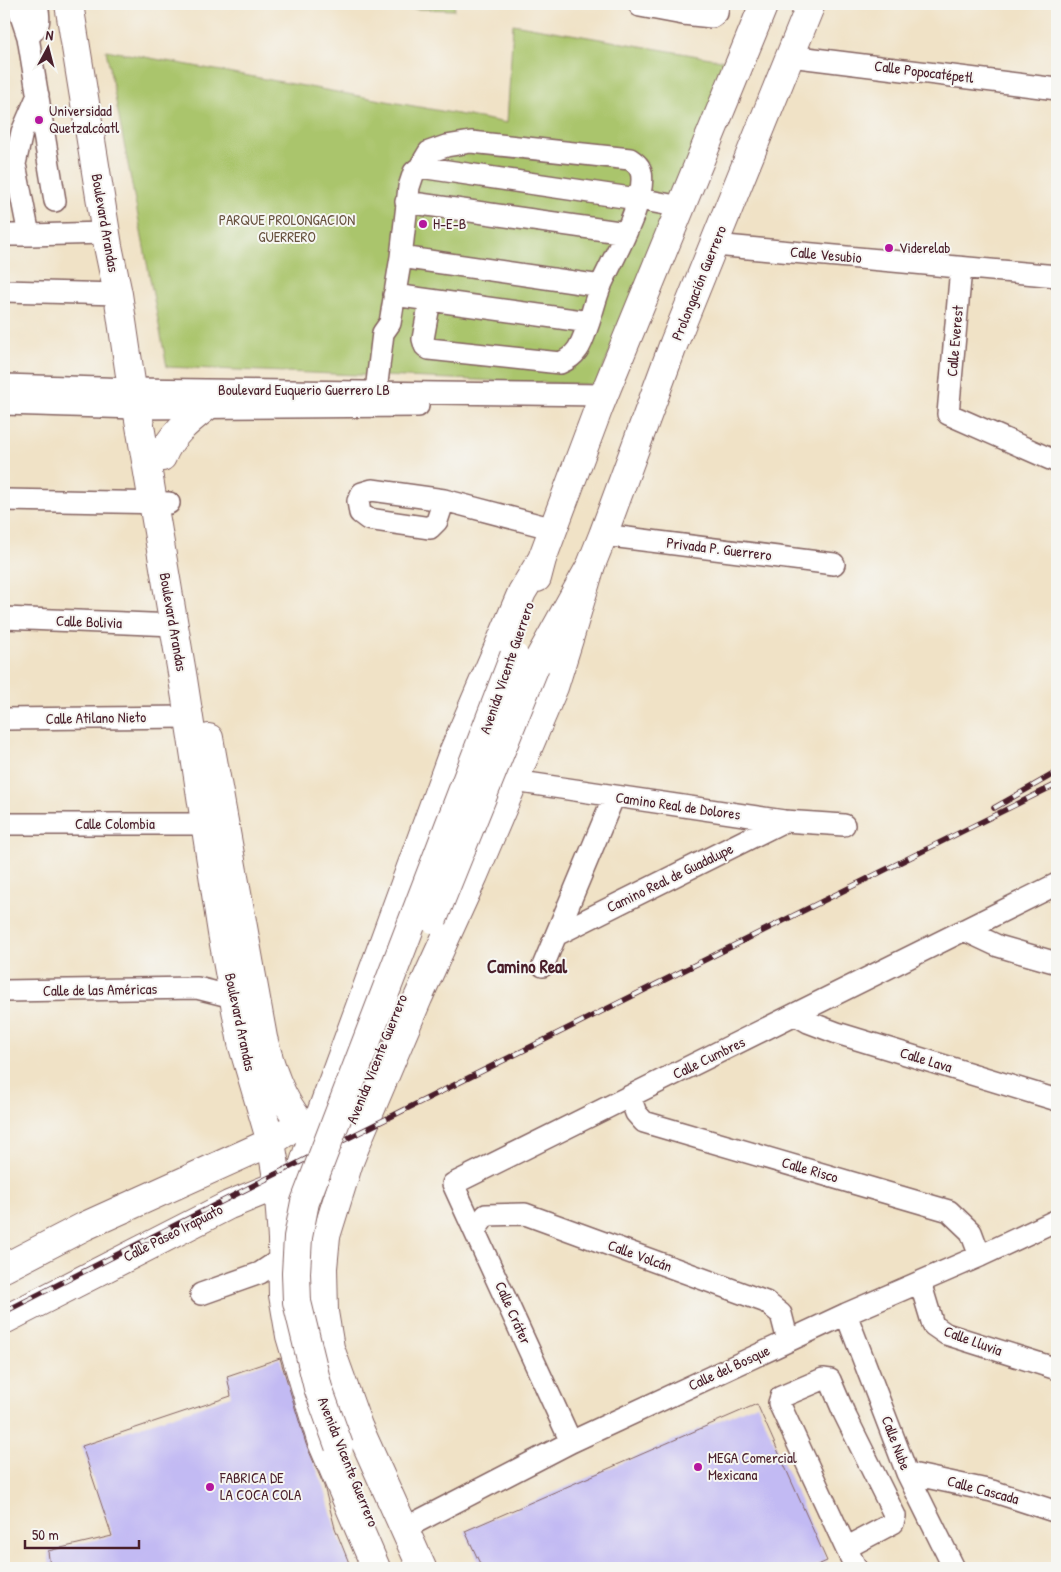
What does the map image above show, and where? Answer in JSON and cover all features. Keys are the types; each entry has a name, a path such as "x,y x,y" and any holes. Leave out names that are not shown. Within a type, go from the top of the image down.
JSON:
{"main road":[{"name":"Boulevard Arandas","path":"69,4 105,233 143,399 162,457 161,503 174,625 188,717 215,824"},
{"name":"Boulevard Arandas","path":"85,4 132,304 143,399 243,984 263,1038 273,1074 287,1102 306,1128 349,1162"},
{"path":"288,1180 306,1128 326,1099 452,755 522,592 542,559 602,401 764,4"},
{"name":"Prolongación Guerrero","path":"591,565 674,343 811,4"},
{"path":"162,457 165,447 181,428 206,408"},
{"name":"Avenida Vicente Guerrero","path":"392,1568 345,1442 313,1302 314,1240 321,1206 525,661 542,559"},
{"path":"422,1568 358,1426 330,1348 324,1312 323,1268 328,1228 349,1162 369,1114 554,687 591,565"},
{"name":"Avenida Vicente Guerrero","path":"525,661 591,565"},
{"name":"Boulevard Arandas","path":"243,984 242,1043 271,1142 288,1180 283,1239 283,1295 290,1336 321,1440 376,1568"},
{"path":"273,1074 299,1088 369,1114"},
{"path":"4,1268 85,1226 306,1128"},
{"name":"Calle Paseo Irapuato","path":"4,1320 229,1205 288,1180 349,1162"},
{"path":"229,1205 259,1213 268,1219 283,1239 299,1216 311,1216 328,1228"},
{"name":"Avenida Vicente Guerrero","path":"345,1442 412,1568"}],"street":[{"path":"17,4 28,37 55,201"},
{"path":"28,37 40,21 37,4"},
{"path":"639,4 640,6 683,14 712,17 716,13 718,4"},
{"name":"Calle Popocatépetl","path":"790,56 1057,88"},
{"path":"29,230 15,164 22,132 38,95"},
{"path":"383,396 393,334 390,323 401,256 406,202 414,172 420,167 429,152 446,146 471,142 614,156 630,159 640,168 639,199 626,233 601,286 578,350 570,359 560,363 429,349 425,346 423,339 430,300"},
{"path":"420,167 682,207"},
{"path":"406,202 626,233"},
{"path":"4,225 29,230 105,233"},
{"path":"4,235 29,230"},
{"name":"Calle Vesubio","path":"715,244 1057,276"},
{"path":"401,256 601,286"},
{"name":"Calle Everest","path":"962,268 948,414 1057,462"},
{"path":"4,291 118,294"},
{"path":"394,295 589,322"},
{"name":"Boulevard Euquerio Guerrero LB","path":"4,385 143,399 206,408 383,396"},
{"name":"Boulevard Euquerio Guerrero LB","path":"4,404 143,399 383,396 602,401"},
{"path":"4,500 161,503"},
{"path":"444,500 554,529"},
{"name":"Privada P. Guerrero","path":"604,534 834,564"},
{"name":"Calle Bolivia","path":"4,618 174,625"},
{"name":"Calle Atilano Nieto","path":"4,719 188,717"},
{"name":"Camino Real de Dolores","path":"514,782 784,821 844,825"},
{"path":"543,966 614,796"},
{"name":"Camino Real de Guadalupe","path":"556,935 784,821"},
{"name":"Calle Colombia","path":"4,824 215,824"},
{"name":"Calle Cumbres","path":"454,1184 1057,884"},
{"path":"964,930 998,946 1057,962"},
{"name":"Calle de las Américas","path":"4,991 197,988 243,984"},
{"name":"Calle Lava","path":"796,1015 836,1034 1057,1100"},
{"name":"Calle Risco","path":"630,1097 636,1113 644,1122 949,1211 971,1232 980,1256"},
{"name":"Calle Cráter","path":"454,1184 571,1442"},
{"name":"Calle Volcán","path":"475,1230 486,1215 525,1214 766,1302 781,1314 788,1340"},
{"name":"Calle del Bosque","path":"405,1528 571,1442 788,1340 980,1256 1057,1220"},
{"path":"201,1294 260,1273 283,1239"},
{"name":"Calle Lluvia","path":"920,1282 933,1324 946,1334 1057,1369"},
{"name":"Calle Nube","path":"846,1314 907,1473 954,1568"},
{"path":"823,1379 830,1380 848,1422 895,1516 892,1523 848,1561 779,1403 781,1397 823,1379"},
{"name":"Calle Cascada","path":"907,1473 992,1491 1057,1512"}],"green space":[{"path":"240,4 454,4 455,10"},
{"name":"PARQUE PROLONGACION GUERRERO","path":"513,24 733,62 596,385 167,367 106,50 507,123"}],"building":[{"name":"FABRICA DE LA COCA COLA","path":"280,1358 306,1444 324,1486 335,1528 351,1568 50,1567 48,1551 112,1536 82,1446 231,1396 227,1376"},
{"name":"MEGA Comercial Mexicana","path":"757,1404 827,1561 811,1568 482,1568 465,1531"}],"railway":[{"path":"994,808 1057,772"},
{"path":"4,1312 1057,784"}],"place":[{"name":"Universidad Quetzalcóatl","path":"39,120"},
{"name":"H-E-B","path":"423,224"},
{"name":"Viderelab","path":"889,248"},
{"name":"MEGA Comercial Mexicana","path":"698,1467"},
{"name":"FABRICA DE LA COCA COLA","path":"210,1487"}],"district":[{"name":"Camino Real","path":"527,967"}]}
